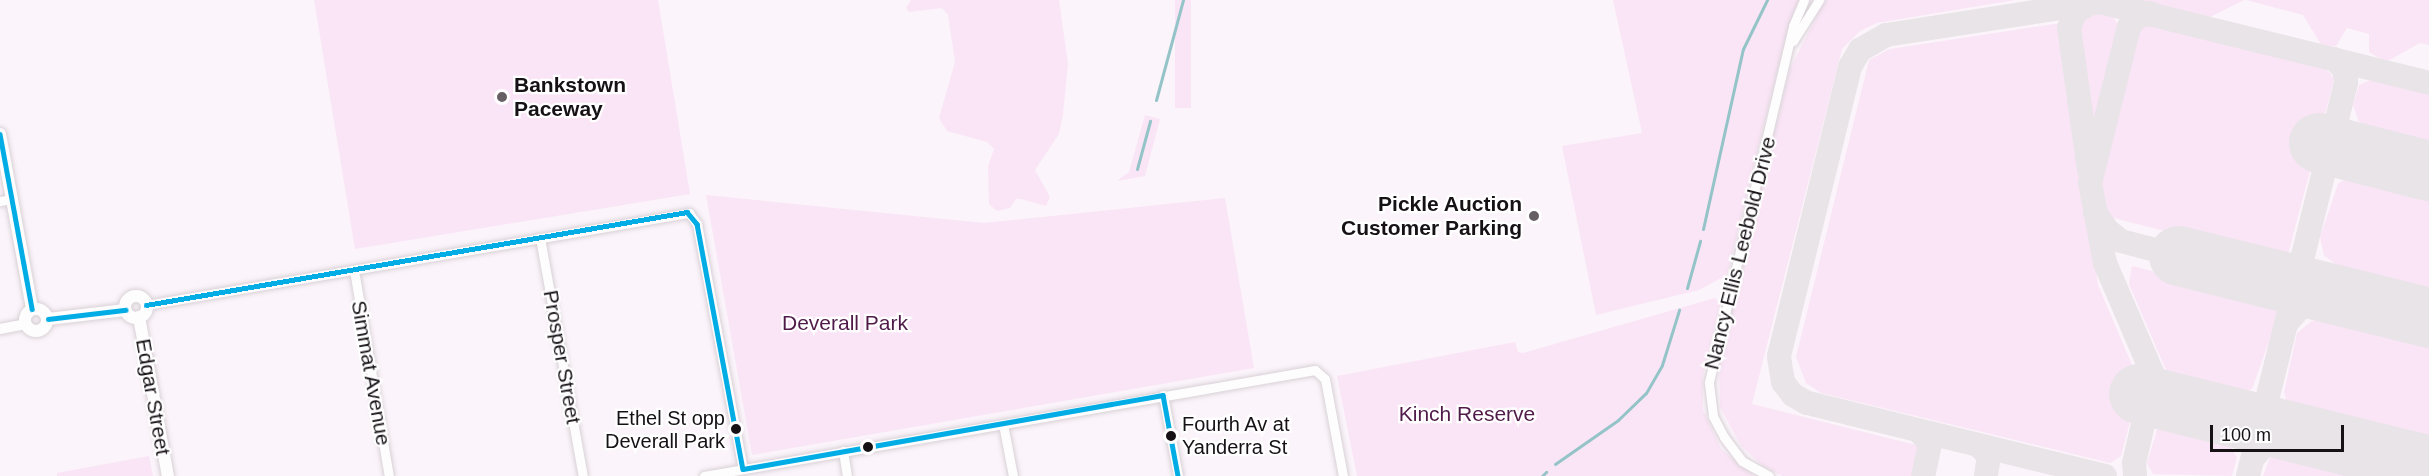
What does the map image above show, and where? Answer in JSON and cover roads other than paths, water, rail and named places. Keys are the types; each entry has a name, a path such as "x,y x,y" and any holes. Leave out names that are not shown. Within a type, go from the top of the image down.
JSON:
{"main road":[{"path":"0,134 6,200 32,309"},
{"path":"134,297 146,305 139,317 132,317 125,310 128,300 134,297"},
{"path":"32,309 43,310 48,319"},
{"path":"32,309 25,317 26,324 38,331 48,319 125,310"},
{"name":"Edgar Street","path":"139,317 168,476"}],"street":[{"name":"Nancy Ellis Leebold Drive","path":"1769,476 1742,461 1724,437 1713,416 1709,382 1791,44 1804,0"},
{"name":"Nancy Ellis Leebold Drive","path":"1791,44 1819,0"},
{"path":"146,305 687,212 694,216 697,224 743,470"},
{"name":"Prosper Street","path":"540,238 583,476"},
{"name":"Simmat Avenue","path":"354,270 389,476"},
{"path":"0,329 26,324"},
{"path":"704,476 1163,395 1320,371 1325,379 1343,476"},
{"path":"1163,395 1178,476"},
{"path":"1003,424 1013,476"},
{"path":"843,451 847,476"}],"waterway":[{"path":"1156,100 1183,0"},
{"path":"1703,229 1743,49 1767,0"},
{"path":"1137,169 1150,121"},
{"path":"1687,288 1700,241"},
{"path":"1555,464 1618,420 1646,393 1662,365 1679,310"},
{"path":"1542,476 1546,472"}],"place":[{"name":"Bankstown Paceway","path":"502,97"},
{"name":"Pickle Auction Customer Parking","path":"1534,216"},
{"name":"Ethel St opp Deverall Park","path":"736,429"},
{"name":"Fourth Av at Yanderra St","path":"1171,436"}],"park label":[{"name":"Deverall Park","path":"845,323"},
{"name":"Kinch Reserve","path":"1467,414"}]}
